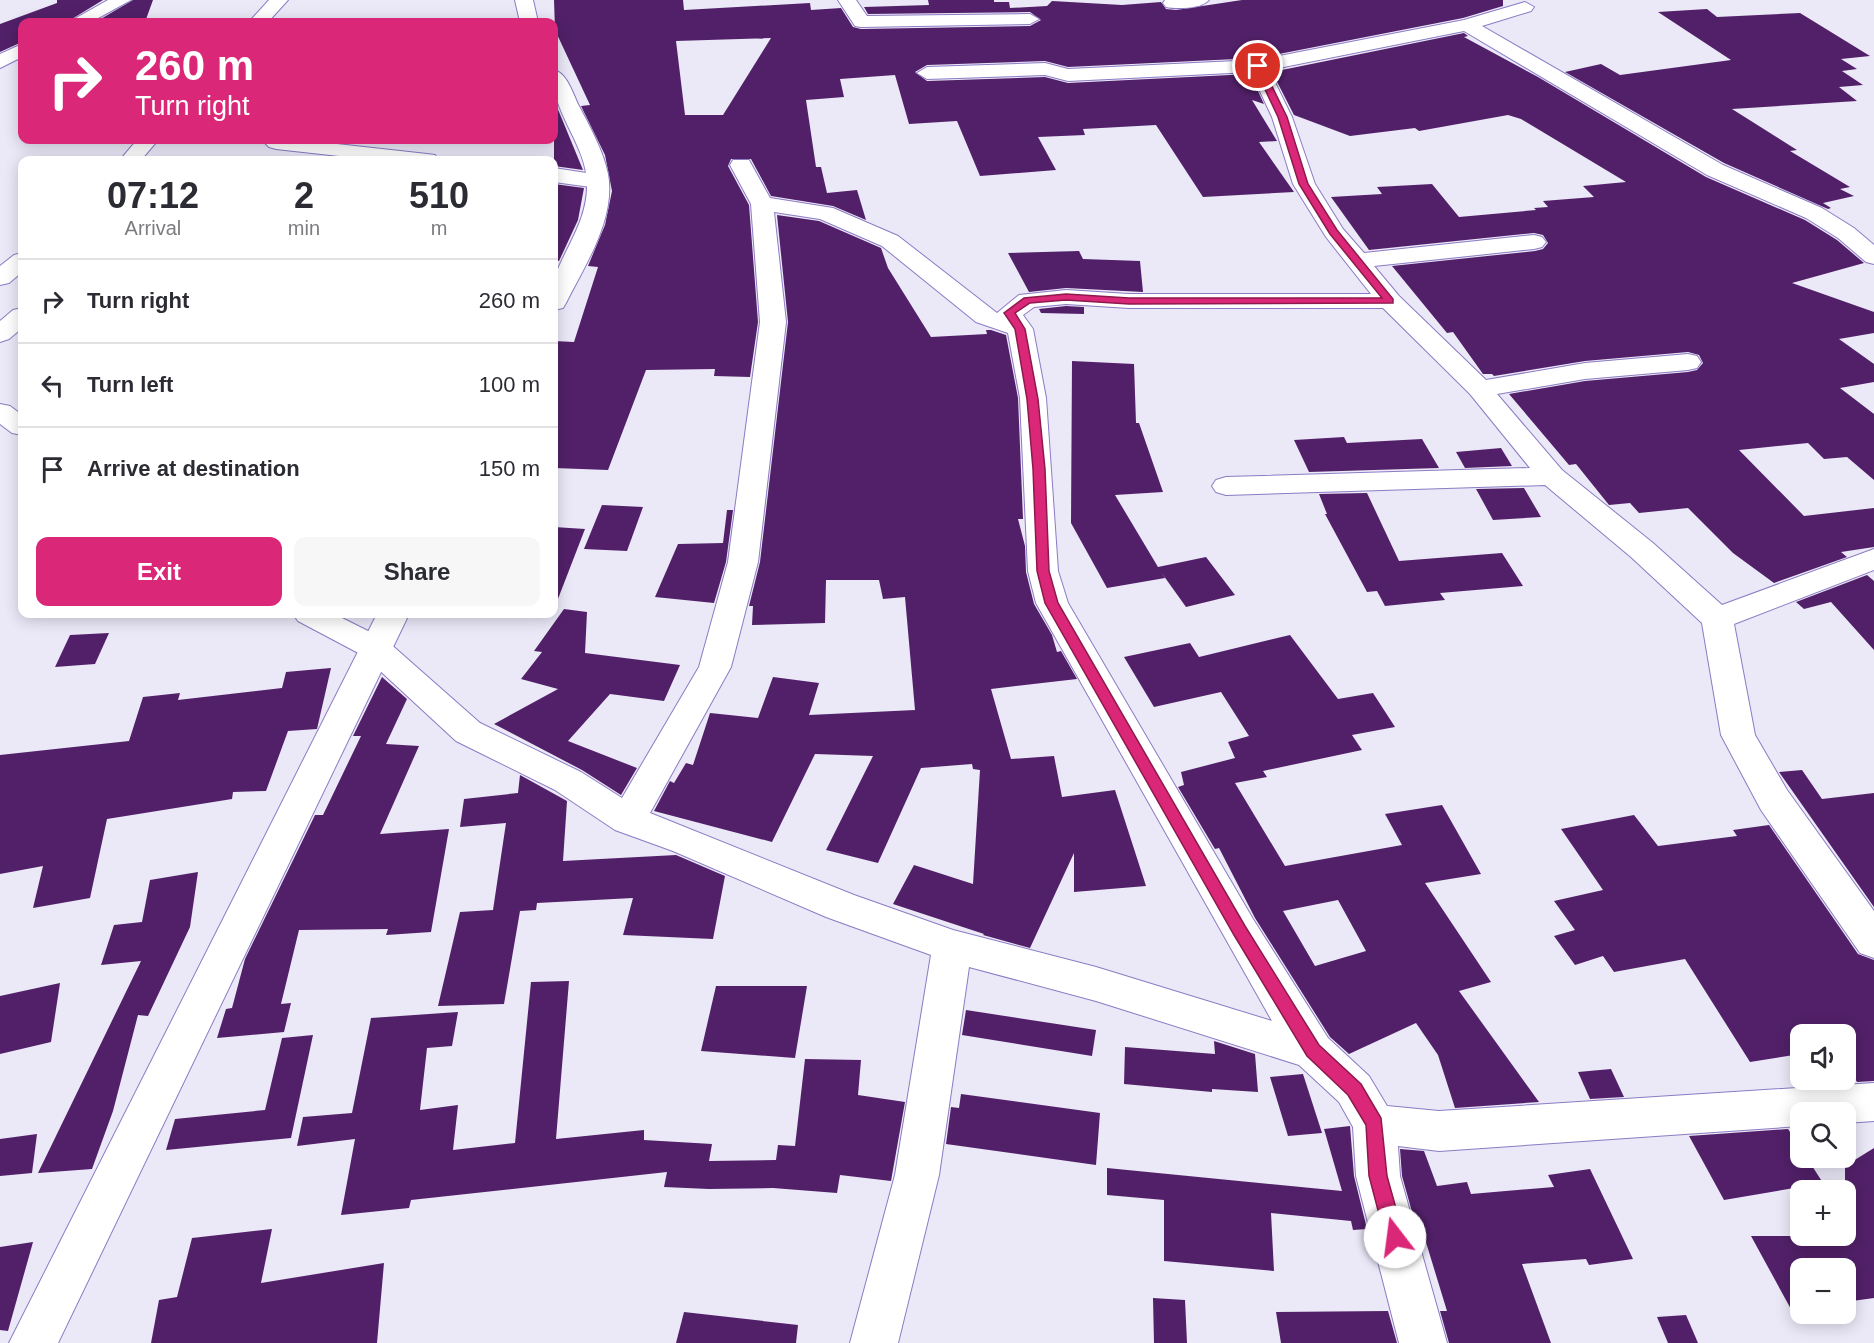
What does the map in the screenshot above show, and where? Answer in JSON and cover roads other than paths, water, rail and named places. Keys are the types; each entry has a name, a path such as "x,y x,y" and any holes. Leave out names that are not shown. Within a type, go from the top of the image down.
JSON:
{"street":[{"path":"86,18 122,0"},
{"path":"262,18 279,0"},
{"path":"524,0 528,18"},
{"path":"847,0 861,22 1030,19 1043,4"},
{"path":"1172,3 1200,0"},
{"path":"927,73 1045,69 1068,75 1258,66 1467,26 1525,7"},
{"path":"1030,19 1045,69"},
{"path":"1467,26 1715,170 1814,213 1846,233 1874,257"},
{"path":"0,62 18,52"},
{"path":"1258,66 1282,117 1304,184 1334,232 1390,301 1480,389 1493,408 1552,476 1642,550 1717,619 1738,735 1774,800 1874,942"},
{"path":"558,85 588,150 598,181 596,211 558,295"},
{"path":"134,156 144,144"},
{"path":"285,144 391,156"},
{"path":"628,820 715,667 743,562 773,322 762,204 741,165"},
{"path":"558,176 598,181"},
{"path":"762,204 825,213 890,241 985,317 1020,329"},
{"path":"1358,261 1534,242"},
{"path":"0,278 18,263"},
{"path":"1390,301 1129,301 1066,297 1028,300 1009,313 1020,329 1034,410 1043,571 1052,603 1239,930 1313,1051 1354,1089 1374,1124 1378,1176 1424,1343"},
{"path":"0,300 18,312"},
{"path":"0,334 18,318"},
{"path":"1480,389 1585,371 1688,362"},
{"path":"0,412 18,424"},
{"path":"1226,486 1552,476"},
{"path":"1717,619 1874,559"},
{"path":"317,618 375,648 468,732 568,781 628,820 686,841 840,906 952,946 1096,984 1313,1051"},
{"path":"33,1343 391,618"},
{"path":"874,1343 917,1175 952,946"},
{"path":"1374,1124 1439,1131 1874,1102"}]}
